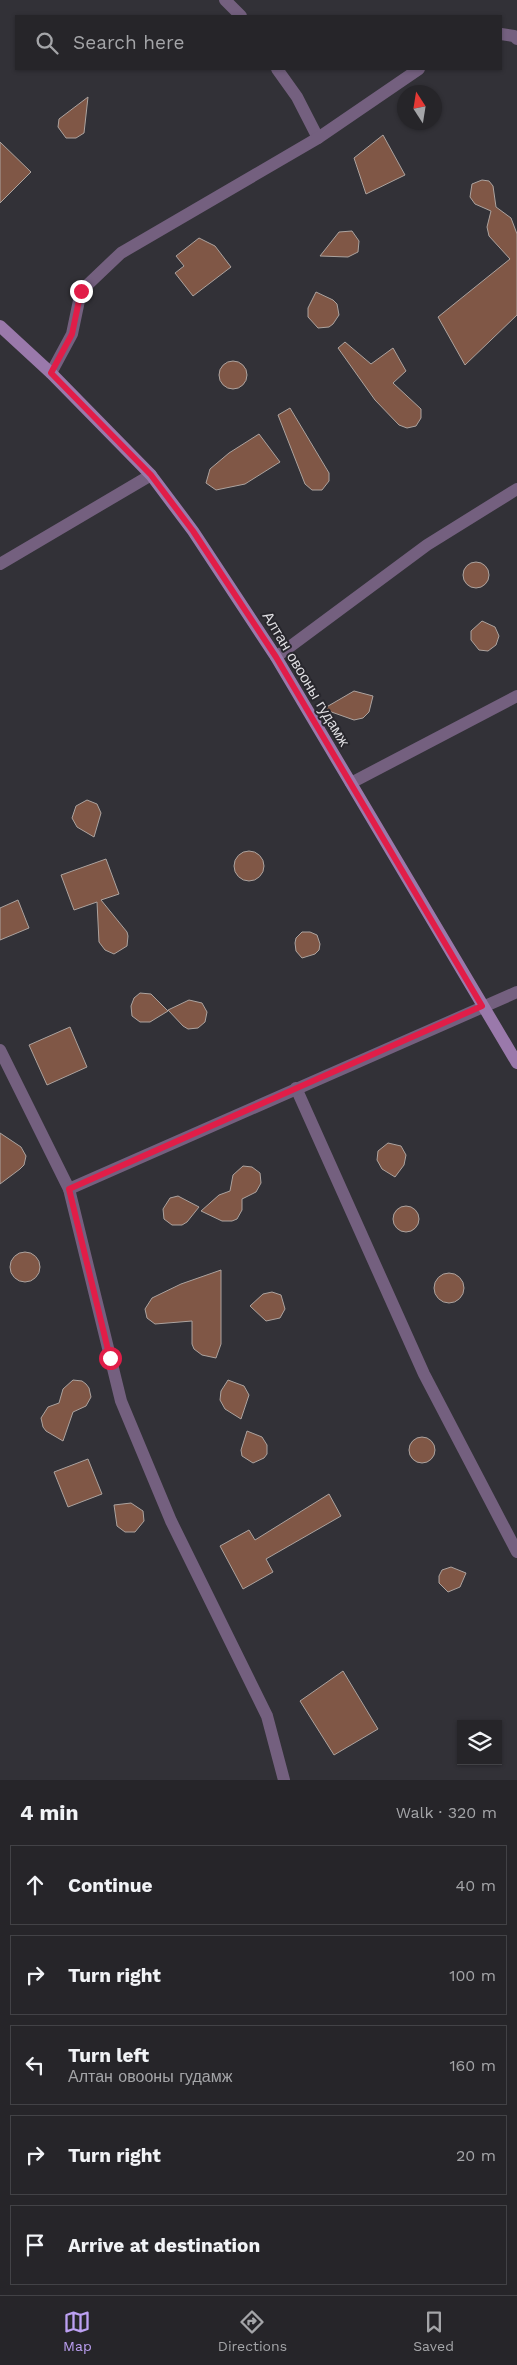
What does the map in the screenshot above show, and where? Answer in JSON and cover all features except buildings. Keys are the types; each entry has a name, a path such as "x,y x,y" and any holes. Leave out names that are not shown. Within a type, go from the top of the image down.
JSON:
{"main road":[{"name":"Алтан овооны гудамж","path":"0,326 51,373 151,475 193,531 276,657 517,1063"}],"street":[{"path":"225,0 239,15"},
{"path":"502,34 514,36 517,39"},
{"path":"278,70 297,97 318,138"},
{"path":"51,373 72,334 81,291 121,253 318,138 418,70"},
{"path":"0,564 151,475"},
{"path":"276,657 427,545 517,489"},
{"path":"351,783 517,696"},
{"path":"69,1189 517,992"},
{"path":"0,1050 69,1189 121,1401 171,1522 267,1716 284,1780"},
{"path":"296,1088 424,1374 517,1552"}],"route":[{"path":"81,291 72,334 51,373 151,475 193,531 276,657 482,1006 69,1189 110,1358"}]}
